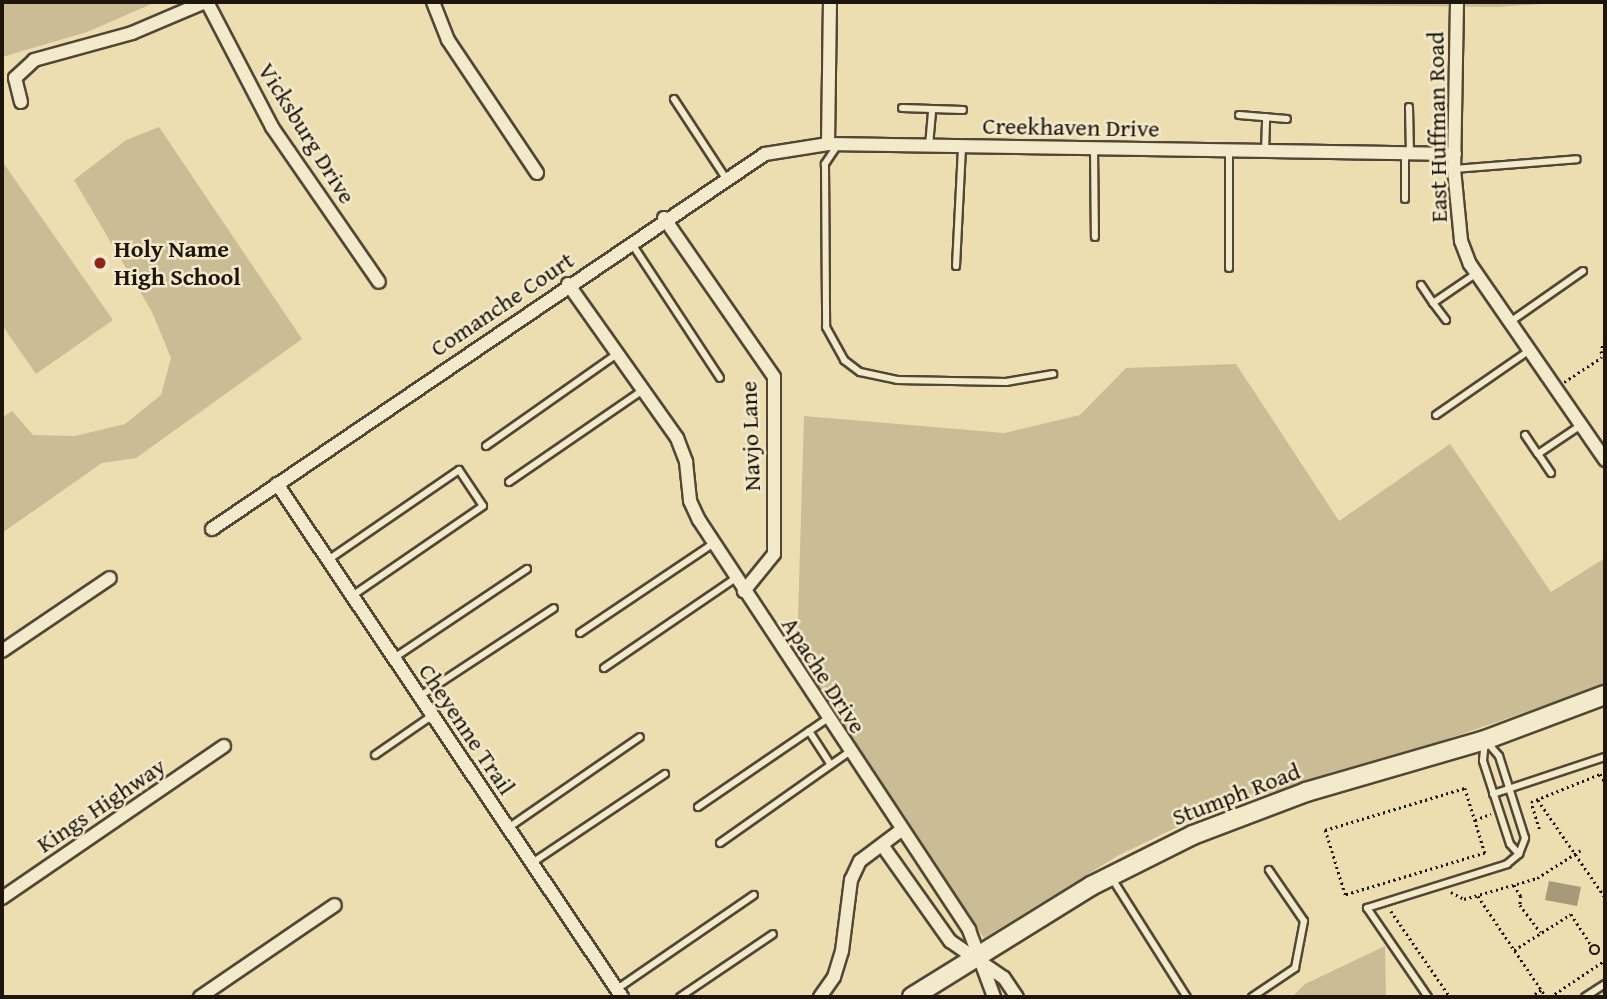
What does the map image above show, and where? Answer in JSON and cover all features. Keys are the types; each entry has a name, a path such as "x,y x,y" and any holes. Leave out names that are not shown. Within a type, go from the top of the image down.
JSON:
{"main road":[{"name":"Stumph Road","path":"912,997 1110,875 1254,810 1485,740 1605,695"}],"street":[{"path":"21,102 16,78 34,60 132,33 206,2"},
{"name":"Vicksburg Drive","path":"206,2 272,127 379,282"},
{"path":"433,2 448,40 537,173"},
{"path":"830,2 833,144"},
{"name":"East Huffman Road","path":"1457,2 1454,169 1461,241 1477,273 1605,460"},
{"name":"Creekhaven Drive","path":"833,144 1455,155"},
{"name":"Comanche Court","path":"212,530 725,177 765,154 833,144"},
{"name":"Navjo Lane","path":"664,218 774,377 774,554 744,591"},
{"name":"Apache Drive","path":"568,284 677,438 686,462 690,501 744,591 900,831 968,930 994,997"},
{"name":"Cheyenne Trail","path":"277,484 619,993"},
{"path":"2,651 110,578"},
{"name":"Kings Highway","path":"2,898 224,746"},
{"path":"821,997 834,977 842,951 851,880 860,861 900,831"},
{"path":"882,845 950,941 1004,978 1017,997"},
{"path":"200,997 335,905"}],"lane":[{"path":"674,99 725,177"},
{"path":"1405,199 1409,107"},
{"path":"902,108 962,110"},
{"path":"929,146 932,109"},
{"path":"1239,115 1287,119"},
{"path":"1265,151 1266,117"},
{"path":"833,144 825,164 826,327 844,360 860,372 897,380 1006,382 1053,374"},
{"path":"956,265 962,146"},
{"path":"1094,148 1095,237"},
{"path":"1229,151 1229,268"},
{"path":"1454,169 1577,159"},
{"path":"631,242 720,378"},
{"path":"1510,322 1583,271"},
{"path":"1433,303 1477,273"},
{"path":"1421,285 1446,320"},
{"path":"1436,415 1530,350"},
{"path":"486,446 617,354"},
{"path":"509,482 643,390"},
{"path":"1538,454 1581,425"},
{"path":"1525,435 1551,473"},
{"path":"328,560 459,470 483,506 352,596"},
{"path":"580,634 714,543"},
{"path":"394,658 527,569"},
{"path":"604,668 736,578"},
{"path":"420,696 554,608"},
{"path":"375,755 433,715"},
{"path":"698,807 827,719"},
{"path":"808,731 831,765"},
{"path":"508,828 640,737"},
{"path":"1428,997 1367,908 1507,864 1519,854 1525,838 1499,756 1485,740"},
{"path":"1485,740 1483,761 1510,844 1519,854"},
{"path":"719,843 849,752"},
{"path":"1493,794 1605,757"},
{"path":"532,863 664,774"},
{"path":"1252,997 1295,968 1304,921 1269,870"},
{"path":"1110,875 1187,997"},
{"path":"619,993 754,895"},
{"path":"680,997 773,934"},
{"path":"1586,997 1605,984"}],"path":[{"path":"1556,388 1604,357 1605,341"},
{"path":"1539,829 1531,802 1600,774 1605,782"},
{"path":"1465,788 1475,820 1485,853 1345,895 1325,830 1465,788"},
{"path":"1538,800 1605,897"},
{"path":"1475,820 1499,811"},
{"path":"1439,896 1451,892 1460,900 1514,885 1552,871 1581,850"},
{"path":"1514,885 1521,896 1520,905 1540,932"},
{"path":"1478,895 1514,950 1548,997 1604,960 1598,954 1591,953 1592,946 1571,914 1514,950"},
{"path":"1403,907 1391,911 1450,997"},
{"path":"1592,946 1599,946 1598,954"},
{"path":"1530,997 1541,989"}],"shaded area":[{"path":"2,2 156,2 87,32 2,57"},
{"path":"977,2 1571,2 1498,7"},
{"path":"159,127 302,339 136,458 102,463 2,533 2,418 12,411 33,435 75,436 125,424 161,395 171,358 152,312 74,180 126,140"},
{"path":"2,161 113,320 36,374 2,325"},
{"path":"1236,364 1339,521 1450,444 1551,592 1605,558 1605,685 1372,765 1221,806 1119,855 984,938 908,829 797,650 804,416 1004,433 1080,415 1126,368"},
{"path":"1549,881 1581,887 1577,906 1545,900"},
{"path":"1385,946 1386,997 1292,997 1305,984"}],"place":[{"name":"Holy Name High School","path":"100,263"}]}
